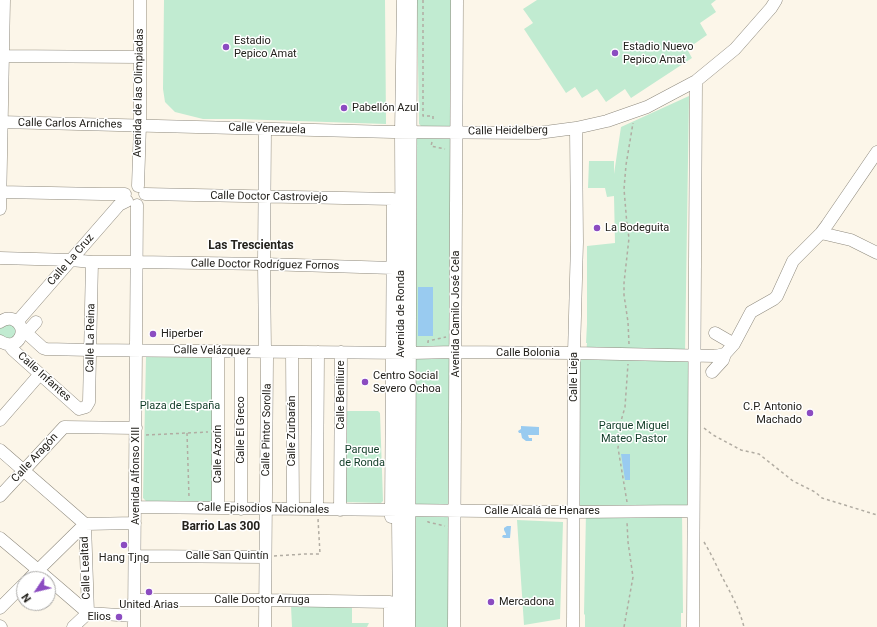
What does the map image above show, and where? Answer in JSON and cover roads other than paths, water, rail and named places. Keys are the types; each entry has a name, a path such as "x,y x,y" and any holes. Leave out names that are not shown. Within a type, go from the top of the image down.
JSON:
{"street":[{"path":"0,208 1,56 4,0"},
{"name":"Avenida de las Olimpiadas","path":"140,0 141,190"},
{"name":"Avenida de Ronda","path":"395,0 402,132"},
{"name":"Avenida de Ronda","path":"399,627 403,0"},
{"name":"Avenida de Ronda","path":"390,627 390,602 399,510 401,353 393,268 393,199 402,132 411,0"},
{"name":"Avenida Camilo José Cela","path":"454,627 457,0"},
{"name":"Calle Heidelberg","path":"402,132 538,132 576,128 607,121 632,113 696,81 735,49 771,8 776,0"},
{"path":"1,56 140,57"},
{"path":"693,627 696,81"},
{"name":"Calle Carlos Arniches","path":"1,122 140,125"},
{"name":"Calle Venezuela","path":"140,125 402,132"},
{"name":"Calle Lieja","path":"573,627 576,128"},
{"name":"Calle Pintor Sorolla","path":"265,129 264,264 265,352 267,358 265,627"},
{"path":"712,372 723,360 725,354 734,344 751,312 777,296 793,261 821,232 877,152"},
{"path":"0,192 102,194 130,200 142,202 144,200 141,190 131,186 126,190 130,200"},
{"name":"Calle Doctor Castroviejo","path":"141,190 265,197 393,199"},
{"path":"102,194 111,213"},
{"name":"Calle La Cruz","path":"21,328 71,260 111,213 119,205 130,200"},
{"name":"Avenida Alfonso XIII","path":"130,200 137,262 134,622"},
{"path":"821,232 851,240 877,253"},
{"name":"Calle Doctor Rodríguez Fornos","path":"0,258 92,262 264,264 393,268"},
{"name":"Calle La Reina","path":"79,409 86,407 89,402 92,262"},
{"path":"0,308 0,322 8,319 14,320 21,328 19,340 15,343 4,343"},
{"path":"21,328 36,322"},
{"name":"Calle Velázquez","path":"21,328 41,338 43,348 46,349 401,353"},
{"path":"715,333 734,344"},
{"name":"Calle Infantes","path":"4,343 79,409"},
{"name":"Calle Azorín","path":"218,351 218,508"},
{"name":"Calle El Greco","path":"241,352 241,508"},
{"name":"Calle Zurbarán","path":"292,352 293,509"},
{"path":"317,509 318,352"},
{"name":"Calle Benlliure","path":"340,510 341,352"},
{"name":"Calle Bolonia","path":"401,353 574,353 715,356 725,354"},
{"path":"0,420 40,374"},
{"path":"74,427 74,417 79,409"},
{"name":"Calle Aragón","path":"0,496 64,427 136,432"},
{"path":"0,450 85,524 135,523"},
{"name":"Calle Episodios Nacionales","path":"135,507 399,510"},
{"name":"Avenida de Ronda","path":"399,510 409,627"},
{"name":"Calle Alcalá de Henares","path":"399,510 573,512 694,511"},
{"path":"38,570 85,524"},
{"name":"Calle Lealtad","path":"85,524 88,613"},
{"path":"0,538 88,613 134,622"},
{"name":"Calle San Quintín","path":"135,556 265,557"},
{"path":"0,608 16,592"},
{"name":"Calle Doctor Arruga","path":"134,600 390,602"},
{"path":"73,627 88,613"}],"water":[{"path":"418,287 433,287 433,336 418,336"},
{"path":"521,426 539,427 539,435 528,435 529,438 532,438 532,441 526,441 522,438 521,433 518,431 521,429"},
{"path":"621,454 630,454 630,480 625,480"},
{"path":"511,526 510,538 504,538 502,537 503,535 506,534 504,528"}],"place":[{"name":"Estadio Pepico Amat","path":"226,47"},
{"name":"Estadio Nuevo Pepico Amat","path":"615,53"},
{"name":"Pabellón Azul","path":"344,108"},
{"name":"La Bodeguita","path":"597,228"},
{"name":"Hiperber","path":"153,334"},
{"name":"Centro Social Severo Ochoa","path":"365,382"},
{"name":"C.P. Antonio Machado","path":"810,413"},
{"name":"Hang Tjng","path":"124,545"},
{"name":"United Arias","path":"149,592"},
{"name":"Mercadona","path":"491,602"},
{"name":"Elios","path":"119,617"}],"district":[{"name":"Las Trescientas","path":"251,246"},
{"name":"Barrio Las 300","path":"221,527"}],"park label":[{"name":"Plaza de España","path":"180,406"},
{"name":"Parque Miguel Mateo Pastor","path":"634,432"},
{"name":"Parque de Ronda","path":"362,456"}]}
